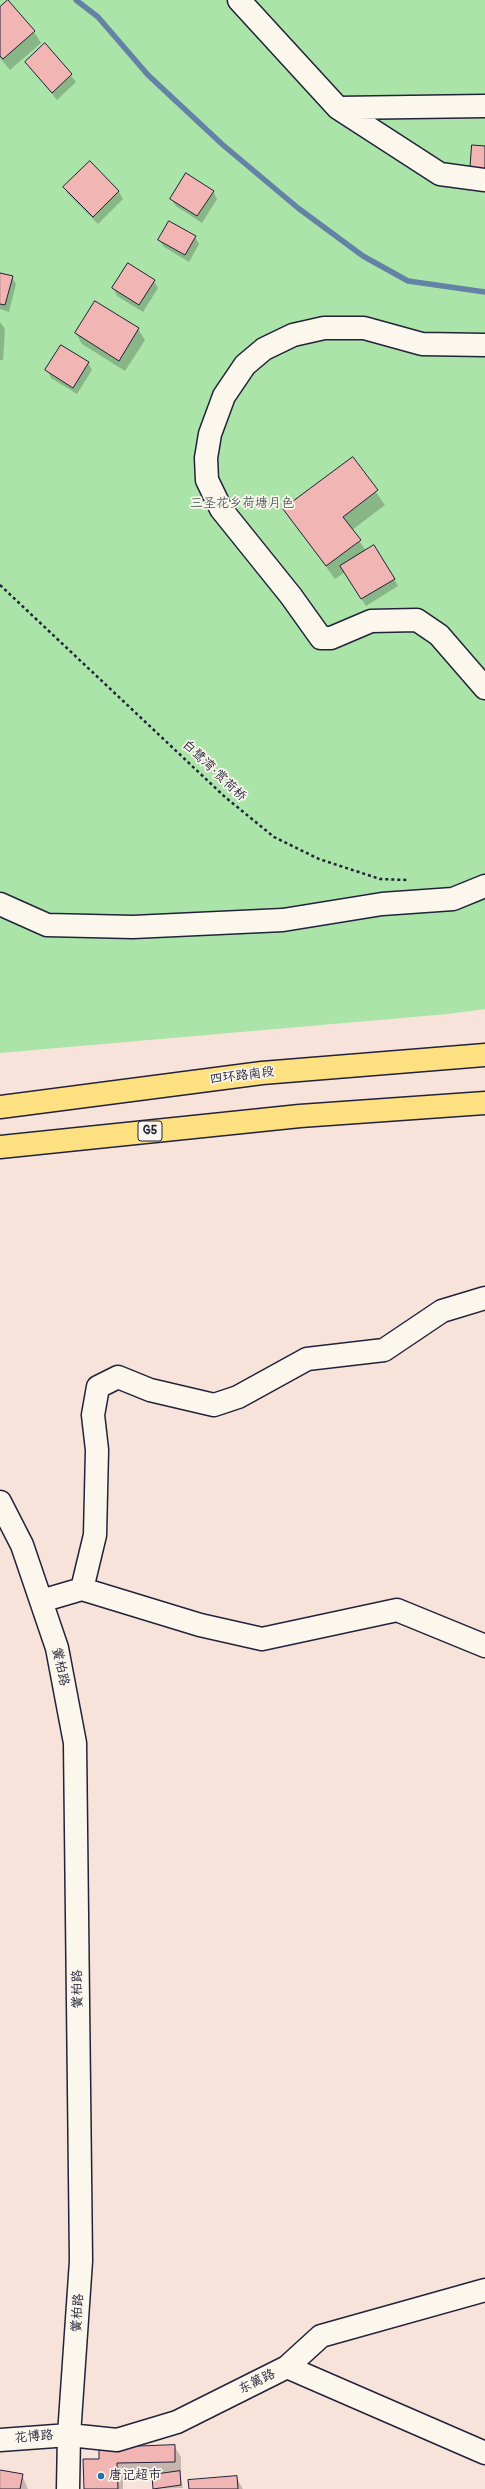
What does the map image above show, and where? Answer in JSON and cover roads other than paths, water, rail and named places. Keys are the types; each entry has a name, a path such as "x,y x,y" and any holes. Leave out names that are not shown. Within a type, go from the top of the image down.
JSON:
{"highway":[{"name":"四环路南段","path":"0,1107 262,1073 485,1054"},
{"name":"G5","path":"0,1147 300,1116 485,1103"}],"street":[{"path":"240,0 338,108 440,174 485,180"},
{"path":"338,108 485,106"},
{"path":"485,345 422,344 364,328 324,328 293,335 264,349 245,365 224,396 210,434 206,458 207,480 221,510 291,596 321,638 331,638 371,621 417,620 439,635 485,688"},
{"path":"0,904 47,925 133,926 283,920 382,904 453,899 485,886"},
{"path":"82,1589 95,1535 97,1450 93,1415 98,1387 118,1377 150,1390 214,1405 238,1397 307,1359 384,1350 442,1311 485,1298"},
{"name":"黉柏路","path":"0,1502 22,1545 57,1648 75,1743 81,2262 69,2435 68,2489"},
{"path":"41,1601 82,1589 200,1625 262,1640 397,1610 485,1646"},
{"path":"287,2367 321,2336 485,2290"},
{"name":"东篱路","path":"69,2435 117,2440 177,2422 287,2367 485,2453"},
{"name":"花博路","path":"0,2440 69,2435"}],"waterway":[{"path":"76,0 98,17 148,75 223,145 298,208 363,256 408,281 485,292"}],"place":[{"name":"唐记超市","path":"101,2476"}],"park label":[{"name":"三圣花乡荷塘月色","path":"242,504"}]}
